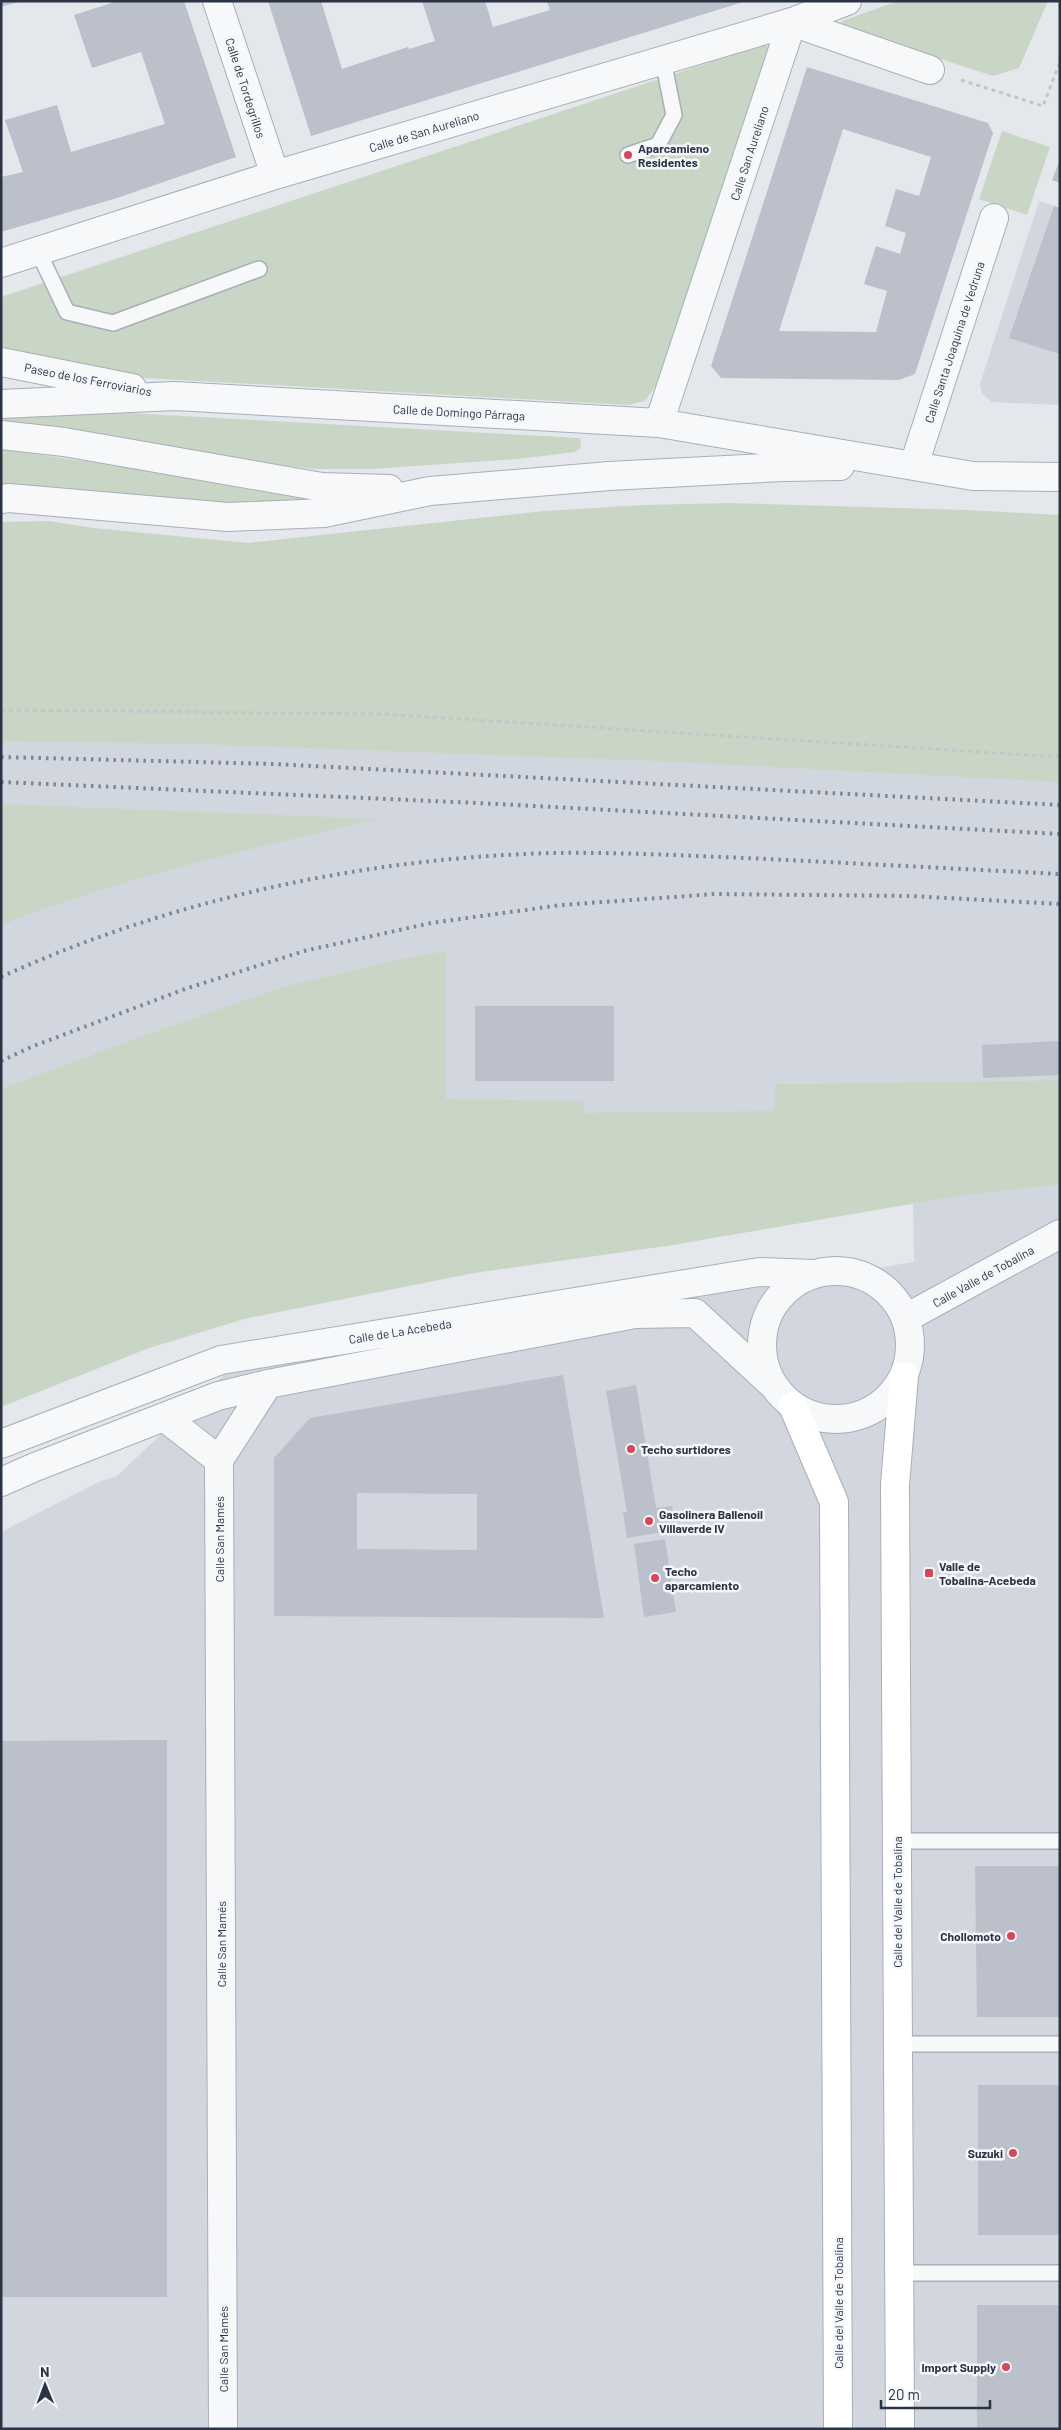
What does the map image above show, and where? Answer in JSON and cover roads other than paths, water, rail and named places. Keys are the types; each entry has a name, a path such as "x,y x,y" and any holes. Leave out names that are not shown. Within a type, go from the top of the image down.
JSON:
{"main road":[{"name":"Calle del Valle de Tobalina","path":"900,2429 895,1485 904,1376"},
{"name":"Calle del Valle de Tobalina","path":"793,1406 834,1502 838,2429"}],"street":[{"name":"Calle de Tordegrillos","path":"218,1 275,175"},
{"name":"Calle de San Aureliano","path":"1,263 275,175 792,22 847,1"},
{"path":"792,22 930,70"},
{"name":"Calle San Aureliano","path":"659,422 792,22"},
{"name":"Calle Santa Joaquina de Vedruna","path":"914,465 994,218"},
{"name":"Paseo de los Ferroviarios","path":"1,362 175,396"},
{"name":"Calle de Domingo Párraga","path":"1,404 175,396 659,422 973,476 1060,477"},
{"name":"Calle de Domingo Párraga","path":"1,435 64,442 322,487 430,491 609,476 783,466 914,465"},
{"name":"Calle de Domingo Párraga","path":"1,499 9,498 228,518 324,513 430,491"},
{"name":"Calle Valle de Tobalina","path":"906,1318 1060,1234"},
{"path":"1,1482 218,1396 268,1384 636,1314 695,1313 793,1406 824,1418 852,1418 874,1409 889,1398 904,1376 911,1351 906,1318 893,1295 879,1283 843,1270 813,1274 789,1286 767,1314 761,1340 764,1366 773,1385"},
{"name":"Calle de La Acebeda","path":"1,1444 221,1360 759,1272 813,1274"},
{"path":"164,1417 219,1460 268,1384"},
{"name":"Calle San Mamés","path":"219,1460 223,2429"}],"lane":[{"path":"628,155 658,145 674,115 663,60"},
{"path":"38,251 67,312 112,323 259,269"},
{"path":"897,1841 1060,1842"},
{"path":"898,2044 1060,2044"},
{"path":"899,2273 1060,2273"}],"railway":[{"path":"1,757 274,764 1060,805"},
{"path":"1,782 478,803 1060,834"},
{"path":"1,977 66,949 133,925 201,905 270,888 340,874 481,857 552,853 633,854 1060,874"},
{"path":"1,1061 31,1047 185,989 304,951 431,923 561,905 715,894 910,896 1060,904"}],"place":[{"name":"Aparcamieno Residentes","path":"628,155"},
{"name":"Techo surtidores","path":"631,1449"},
{"name":"Gasolinera Ballenoil Villaverde IV","path":"649,1521"},
{"name":"Valle de Tobalina-Acebeda","path":"929,1573"},
{"name":"Techo aparcamiento","path":"655,1578"},
{"name":"Chollomoto","path":"1011,1936"},
{"name":"Suzuki","path":"1013,2153"},
{"name":"Import Supply","path":"1006,2367"}]}
